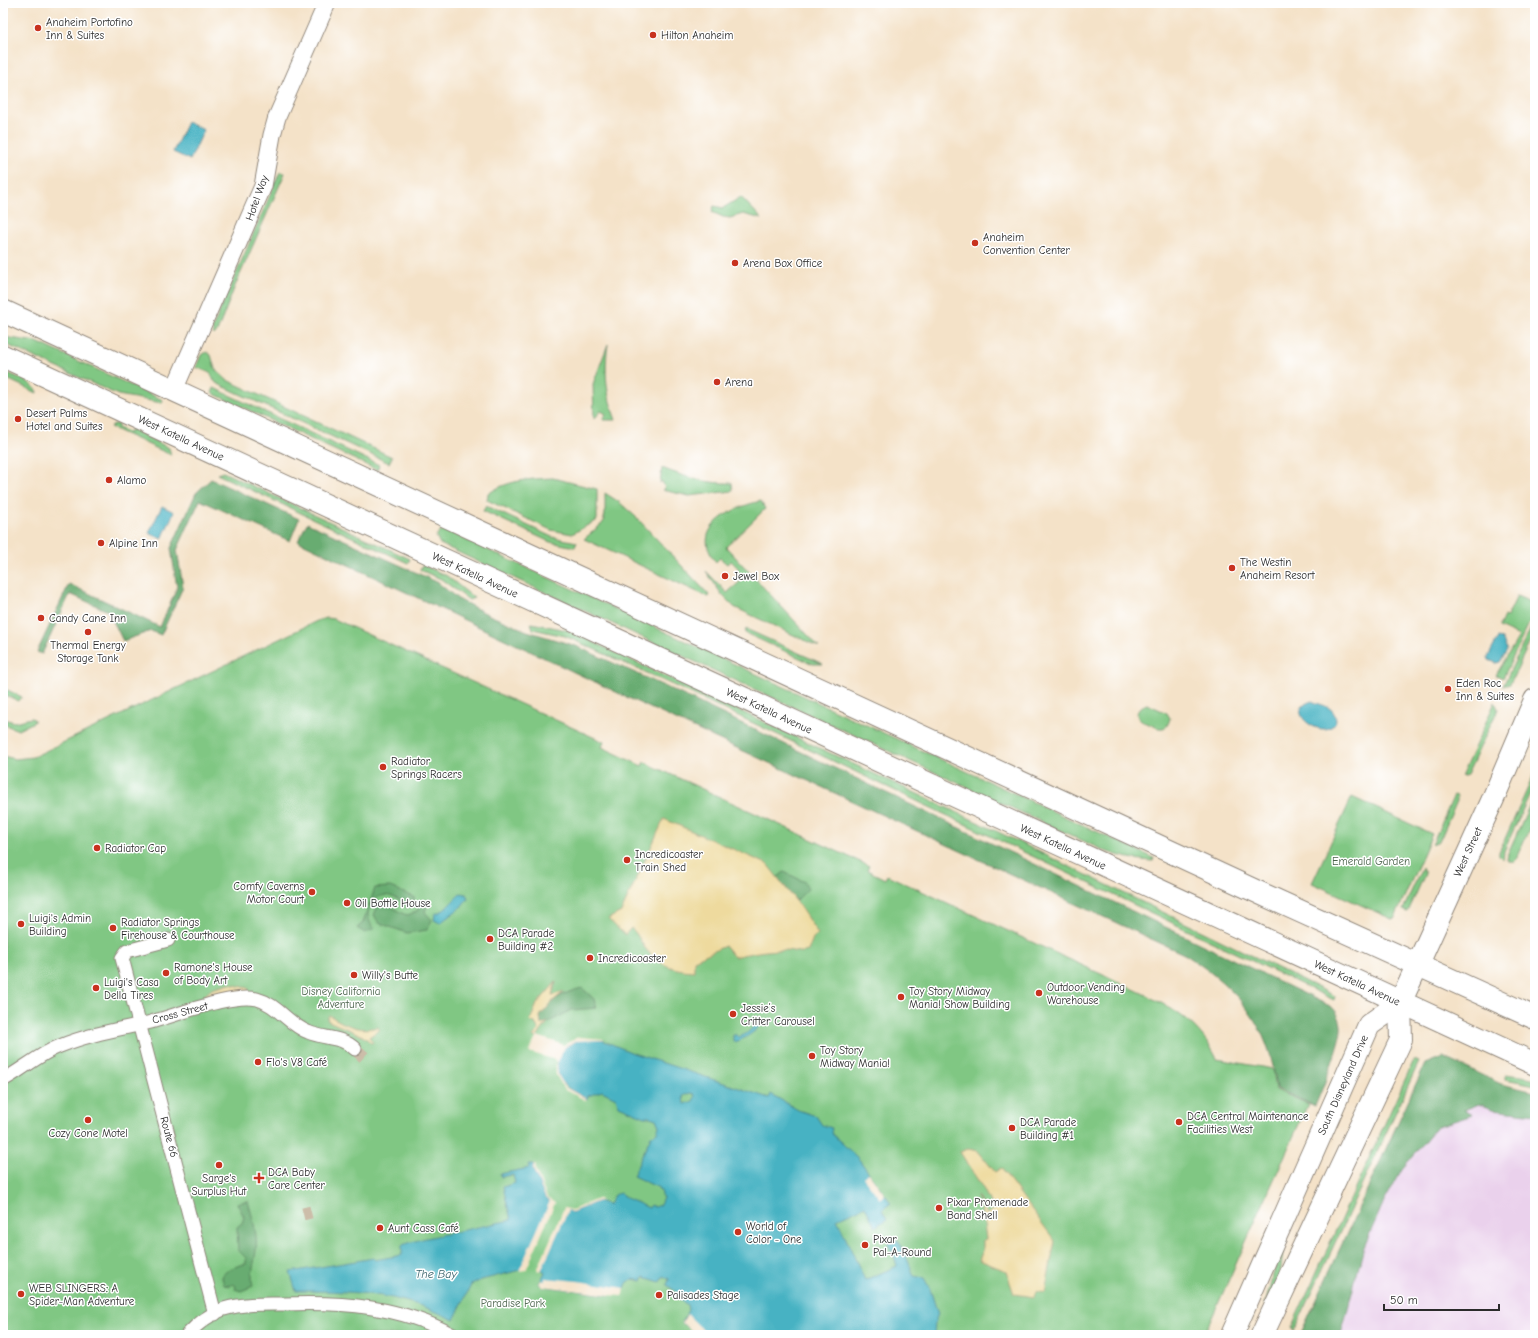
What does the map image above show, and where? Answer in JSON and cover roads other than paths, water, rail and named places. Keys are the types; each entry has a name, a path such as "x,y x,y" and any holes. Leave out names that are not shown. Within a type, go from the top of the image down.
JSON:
{"main road":[{"path":"3,311 1417,965 1535,1018"},
{"name":"West Katella Avenue","path":"3,356 1400,1003 1535,1064"},
{"name":"West Street","path":"1400,1003 1500,782 1535,700"},
{"path":"1262,1335 1401,1040 1400,1003"},
{"name":"South Disneyland Drive","path":"1232,1335 1369,1025 1400,1003"}],"street":[{"name":"Hotel Way","path":"174,390 256,205 267,172 272,135 277,117 327,3"},
{"name":"Route 66","path":"168,940 127,951 123,955 122,961 215,1314"},
{"name":"Cross Street","path":"3,1080 60,1045 234,999 257,999 275,1008 300,1028 318,1036 348,1042 355,1049"},
{"path":"187,1335 215,1314 225,1309 253,1304 345,1304 393,1312 417,1318 445,1333"}],"water":[{"path":"187,122 204,130 190,160 173,152"},
{"path":"162,506 174,512 162,539 149,533"},
{"path":"1498,638 1502,639 1507,650 1500,662 1496,663 1489,660 1488,657"},
{"path":"1312,701 1333,711 1336,720 1331,727 1324,729 1316,728 1303,718 1301,712 1303,706"},
{"path":"461,893 466,894 468,898 460,908 440,923 434,920 435,914 444,910"},
{"path":"755,1023 760,1025 755,1031 736,1042 733,1042 733,1035 737,1035 738,1037 746,1034"},
{"path":"536,1038 565,1047 579,1039 602,1040 633,1053 769,1098 771,1094 798,1110 816,1116 822,1125 832,1128 831,1133 858,1158 891,1203 882,1210 887,1219 875,1227 865,1206 837,1219 865,1280 897,1266 894,1256 897,1254 895,1251 892,1252 888,1244 898,1240 914,1276 924,1278 930,1289 938,1314 935,1322 934,1335 697,1335 682,1323 688,1310 687,1305 680,1299 682,1296 667,1285 669,1279 663,1276 660,1282 644,1277 642,1281 632,1279 627,1283 625,1288 609,1295 543,1286 539,1284 545,1272 539,1268 566,1209 572,1212 598,1201 609,1205 614,1195 620,1193 624,1197 649,1208 651,1205 654,1207 660,1205 663,1198 661,1191 658,1190 659,1188 633,1176 651,1136 657,1132 659,1126 656,1119 645,1117 619,1106 616,1098 602,1091 588,1096 587,1099 574,1092 560,1079 557,1067 558,1059","holes":["690,1093 694,1094 695,1097 693,1101 684,1104 683,1096"]},
{"name":"The Bay","path":"529,1165 534,1165 533,1169 546,1199 553,1203 524,1269 481,1280 471,1285 454,1320 437,1312 394,1298 338,1292 296,1291 290,1272 374,1258 375,1260 402,1255 402,1245 422,1239 511,1220 503,1187 515,1183 513,1175 501,1177 500,1174 529,1168"}],"tunnel":[{"path":"355,1049 364,1057"},
{"path":"303,1214 311,1212"}],"place":[{"name":"Anaheim Portofino Inn & Suites","path":"38,28"},
{"name":"Hilton Anaheim","path":"653,35"},
{"name":"Anaheim Convention Center","path":"975,243"},
{"name":"Arena Box Office","path":"735,263"},
{"name":"Arena","path":"717,382"},
{"name":"Desert Palms Hotel and Suites","path":"18,419"},
{"name":"Alamo","path":"109,480"},
{"name":"Alpine Inn","path":"101,543"},
{"name":"The Westin Anaheim Resort","path":"1232,568"},
{"name":"Jewel Box","path":"725,576"},
{"name":"Candy Cane Inn","path":"41,618"},
{"name":"Thermal Energy Storage Tank","path":"88,632"},
{"name":"Eden Roc Inn & Suites","path":"1448,689"},
{"name":"Radiator Springs Racers","path":"383,767"},
{"name":"Radiator Cap","path":"97,848"},
{"name":"Incredicoaster Train Shed","path":"627,860"},
{"name":"Comfy Caverns Motor Court","path":"312,892"},
{"name":"Oil Bottle House","path":"347,903"},
{"name":"Luigi's Admin Building","path":"21,924"},
{"name":"Radiator Springs Firehouse & Courthouse","path":"113,928"},
{"name":"DCA Parade Building #2","path":"490,939"},
{"name":"Incredicoaster","path":"590,958"},
{"name":"Ramone's House of Body Art","path":"166,973"},
{"name":"Willy's Butte","path":"354,975"},
{"name":"Luigi's Casa Della Tires","path":"96,988"},
{"name":"Outdoor Vending Warehouse","path":"1039,993"},
{"name":"Toy Story Midway Mania! Show Building","path":"901,997"},
{"name":"Jessie’s Critter Carousel","path":"733,1014"},
{"name":"Toy Story Midway Mania!","path":"812,1056"},
{"name":"Flo's V8 Café","path":"258,1062"},
{"name":"Cozy Cone Motel","path":"88,1120"},
{"name":"DCA Central Maintenance Facilities West","path":"1179,1122"},
{"name":"DCA Parade Building #1","path":"1012,1128"},
{"name":"Sarge's Surplus Hut","path":"219,1165"},
{"name":"DCA Baby Care Center","path":"259,1178"},
{"name":"Pixar Promenade Band Shell","path":"939,1208"},
{"name":"Aunt Cass Café","path":"380,1228"},
{"name":"World of Color - One","path":"738,1232"},
{"name":"Pixar Pal-A-Round","path":"865,1245"},
{"name":"WEB SLINGERS: A Spider-Man Adventure","path":"21,1294"},
{"name":"Palisades Stage","path":"659,1295"}],"park label":[{"name":"Emerald Garden","path":"1371,861"},
{"name":"Disney California Adventure","path":"341,997"},
{"name":"Paradise Park","path":"513,1303"}]}
